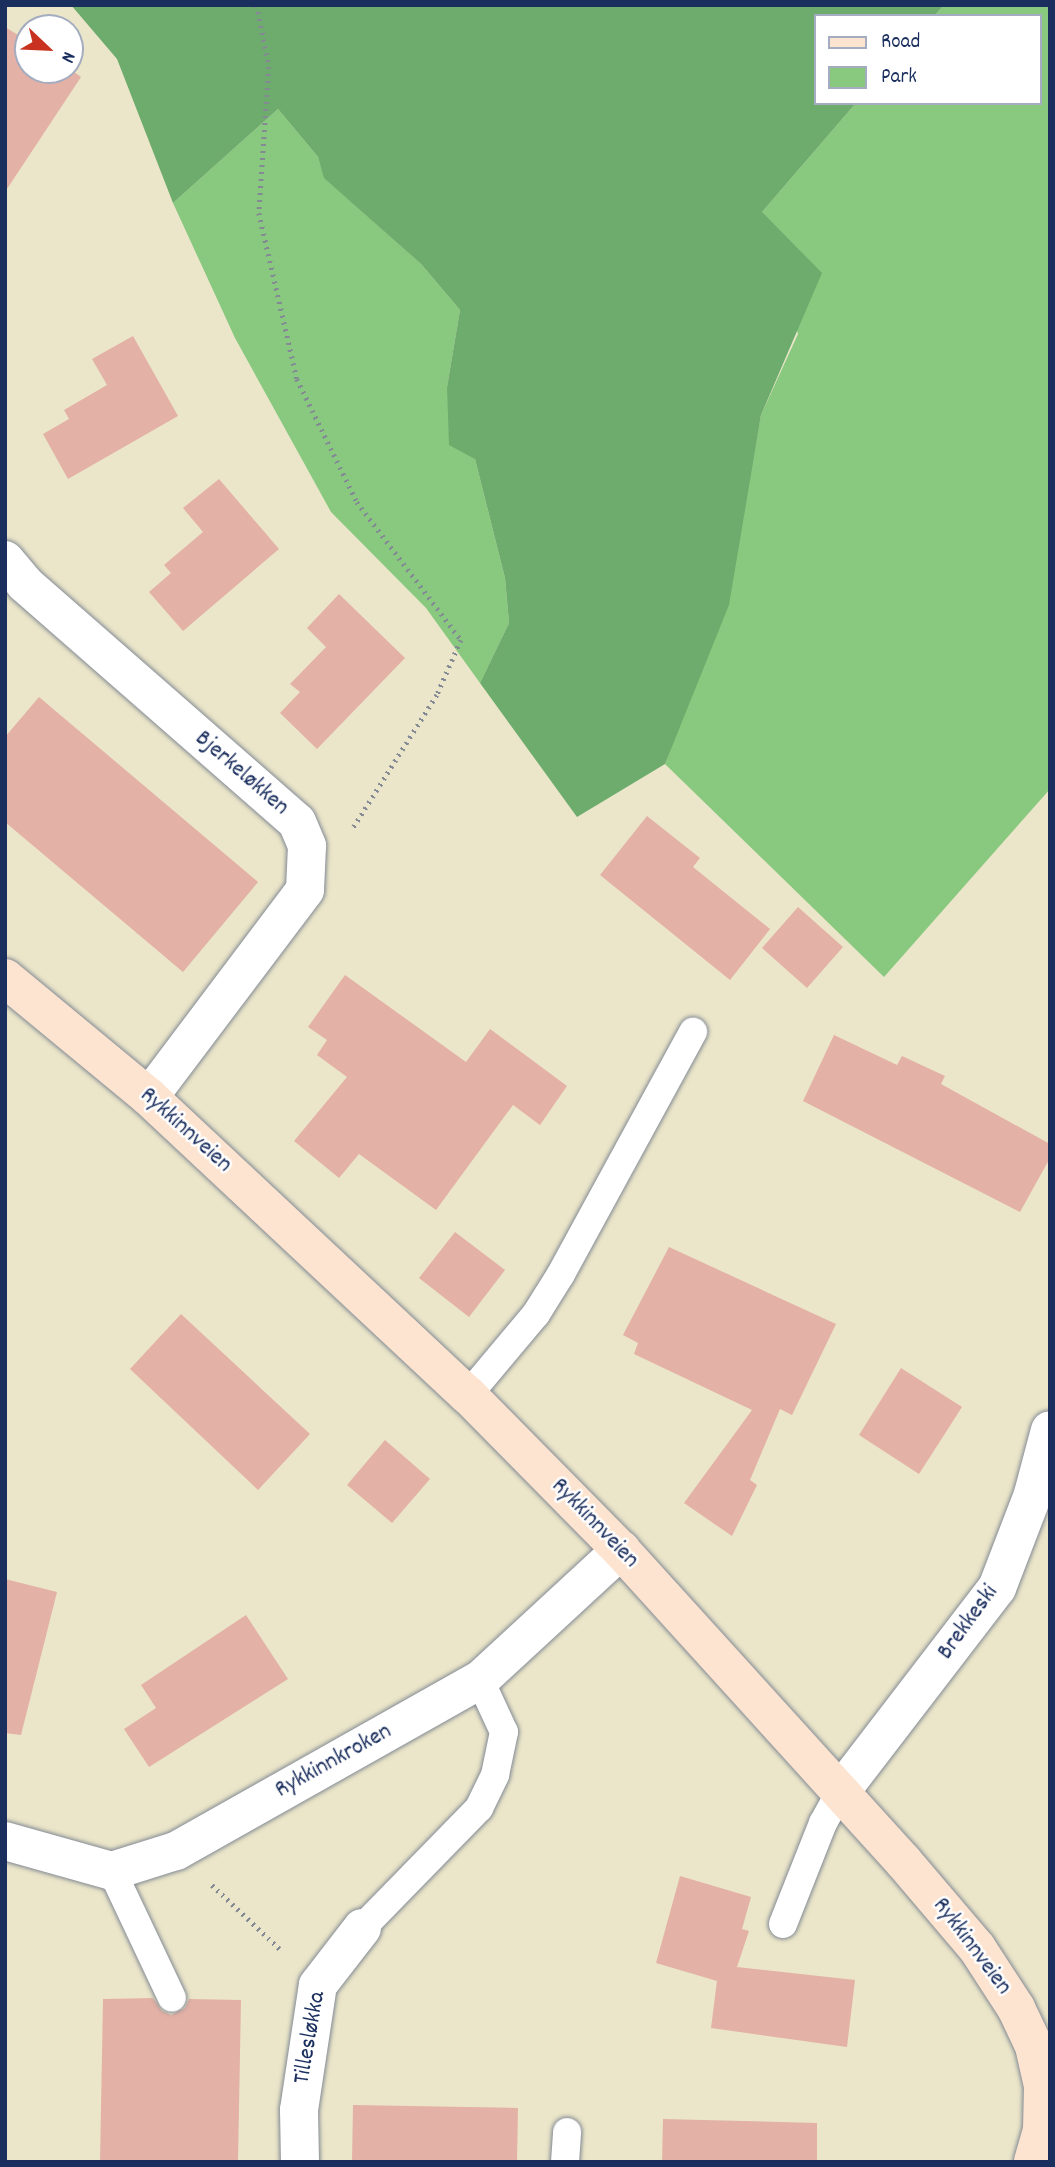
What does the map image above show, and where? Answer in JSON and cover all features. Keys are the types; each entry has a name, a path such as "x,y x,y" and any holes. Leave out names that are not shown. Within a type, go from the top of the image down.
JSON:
{"street":[{"name":"Bjerkeløkken","path":"5,559 25,584 297,822 307,846 305,890"},
{"path":"149,1097 305,890"},
{"name":"Rykkinnveien","path":"5,978 149,1097 468,1395 621,1550 841,1791 977,1948 1016,2008 1034,2046 1043,2087 1042,2130 1033,2162"},
{"name":"Brekkeski","path":"841,1791 997,1588 1033,1494 1050,1430"},
{"name":"Rykkinnkroken","path":"112,1871 176,1851 480,1680 621,1550"},
{"path":"5,1842 112,1871"},
{"name":"Tillesløkka","path":"300,2162 299,2110 318,1985 362,1928"}],"lane":[{"path":"468,1395 536,1314 555,1284 693,1032"},
{"path":"362,1928 479,1808 495,1775 504,1732 480,1680"},
{"path":"783,1924 822,1823 841,1791"},
{"path":"112,1871 172,1998"},
{"path":"565,2162 567,2132"}],"path":[{"path":"257,5 269,67 259,213 297,379 357,502 461,640 437,695 331,863 305,890"},
{"path":"176,1851 318,1985"}],"green space":[{"path":"71,5 944,5 936,14 814,14 814,105 854,105 762,212 822,273 761,415 729,605 665,764 577,817 480,683 509,623 505,578 475,459 449,445 447,387 460,310 421,264 324,178 318,157 278,109 173,203 117,59 84,20 84,14 79,14"},
{"path":"944,5 1050,5 1050,789 884,977 665,764 691,692 745,502 761,415 798,334 762,212 854,105 1041,105 1041,14 936,14"},
{"path":"278,109 318,157 325,178 421,264 460,310 447,387 475,459 505,578 509,623 480,683 426,608 331,512 235,338 173,203"}],"building":[{"path":"5,27 14,32 14,84 76,84 5,192"},
{"path":"133,336 178,416 68,479 43,434 69,419 64,410 107,385 92,359"},
{"path":"219,479 279,549 183,631 149,592 171,573 164,565 203,532 183,508"},
{"path":"339,594 405,658 317,749 280,713 300,692 290,684 326,647 307,628"},
{"path":"39,697 258,882 183,972 5,822 5,737"},
{"path":"647,816 700,858 693,867 770,929 730,980 600,875"},
{"path":"798,907 843,947 807,988 762,948"},
{"path":"345,975 466,1062 490,1029 567,1086 540,1125 513,1105 436,1210 359,1154 339,1178 294,1141 347,1077 317,1055 327,1040 308,1027"},
{"path":"834,1035 897,1065 902,1056 945,1076 941,1084 1050,1144 1050,1158 1020,1212 803,1101"},
{"path":"455,1232 505,1270 469,1317 419,1278"},
{"path":"669,1247 836,1324 792,1415 780,1409 750,1480 757,1485 732,1536 684,1503 752,1410 634,1354 638,1343 623,1335"},
{"path":"181,1314 310,1434 258,1490 130,1369"},
{"path":"901,1368 962,1407 919,1474 859,1435"},
{"path":"385,1440 430,1479 392,1523 347,1485"},
{"path":"5,1579 57,1592 21,1735 5,1733"},
{"path":"246,1615 288,1679 149,1767 124,1729 156,1708 141,1685"},
{"path":"680,1876 751,1897 742,1929 749,1931 737,1967 855,1980 847,2047 711,2028 717,1981 656,1963"},
{"path":"153,1998 162,2011 171,2015 185,2008 189,1999 241,2000 238,2162 100,2162 103,1999"},
{"path":"353,2105 518,2108 517,2162 352,2162"},
{"path":"663,2119 817,2123 817,2162 662,2162"}]}
